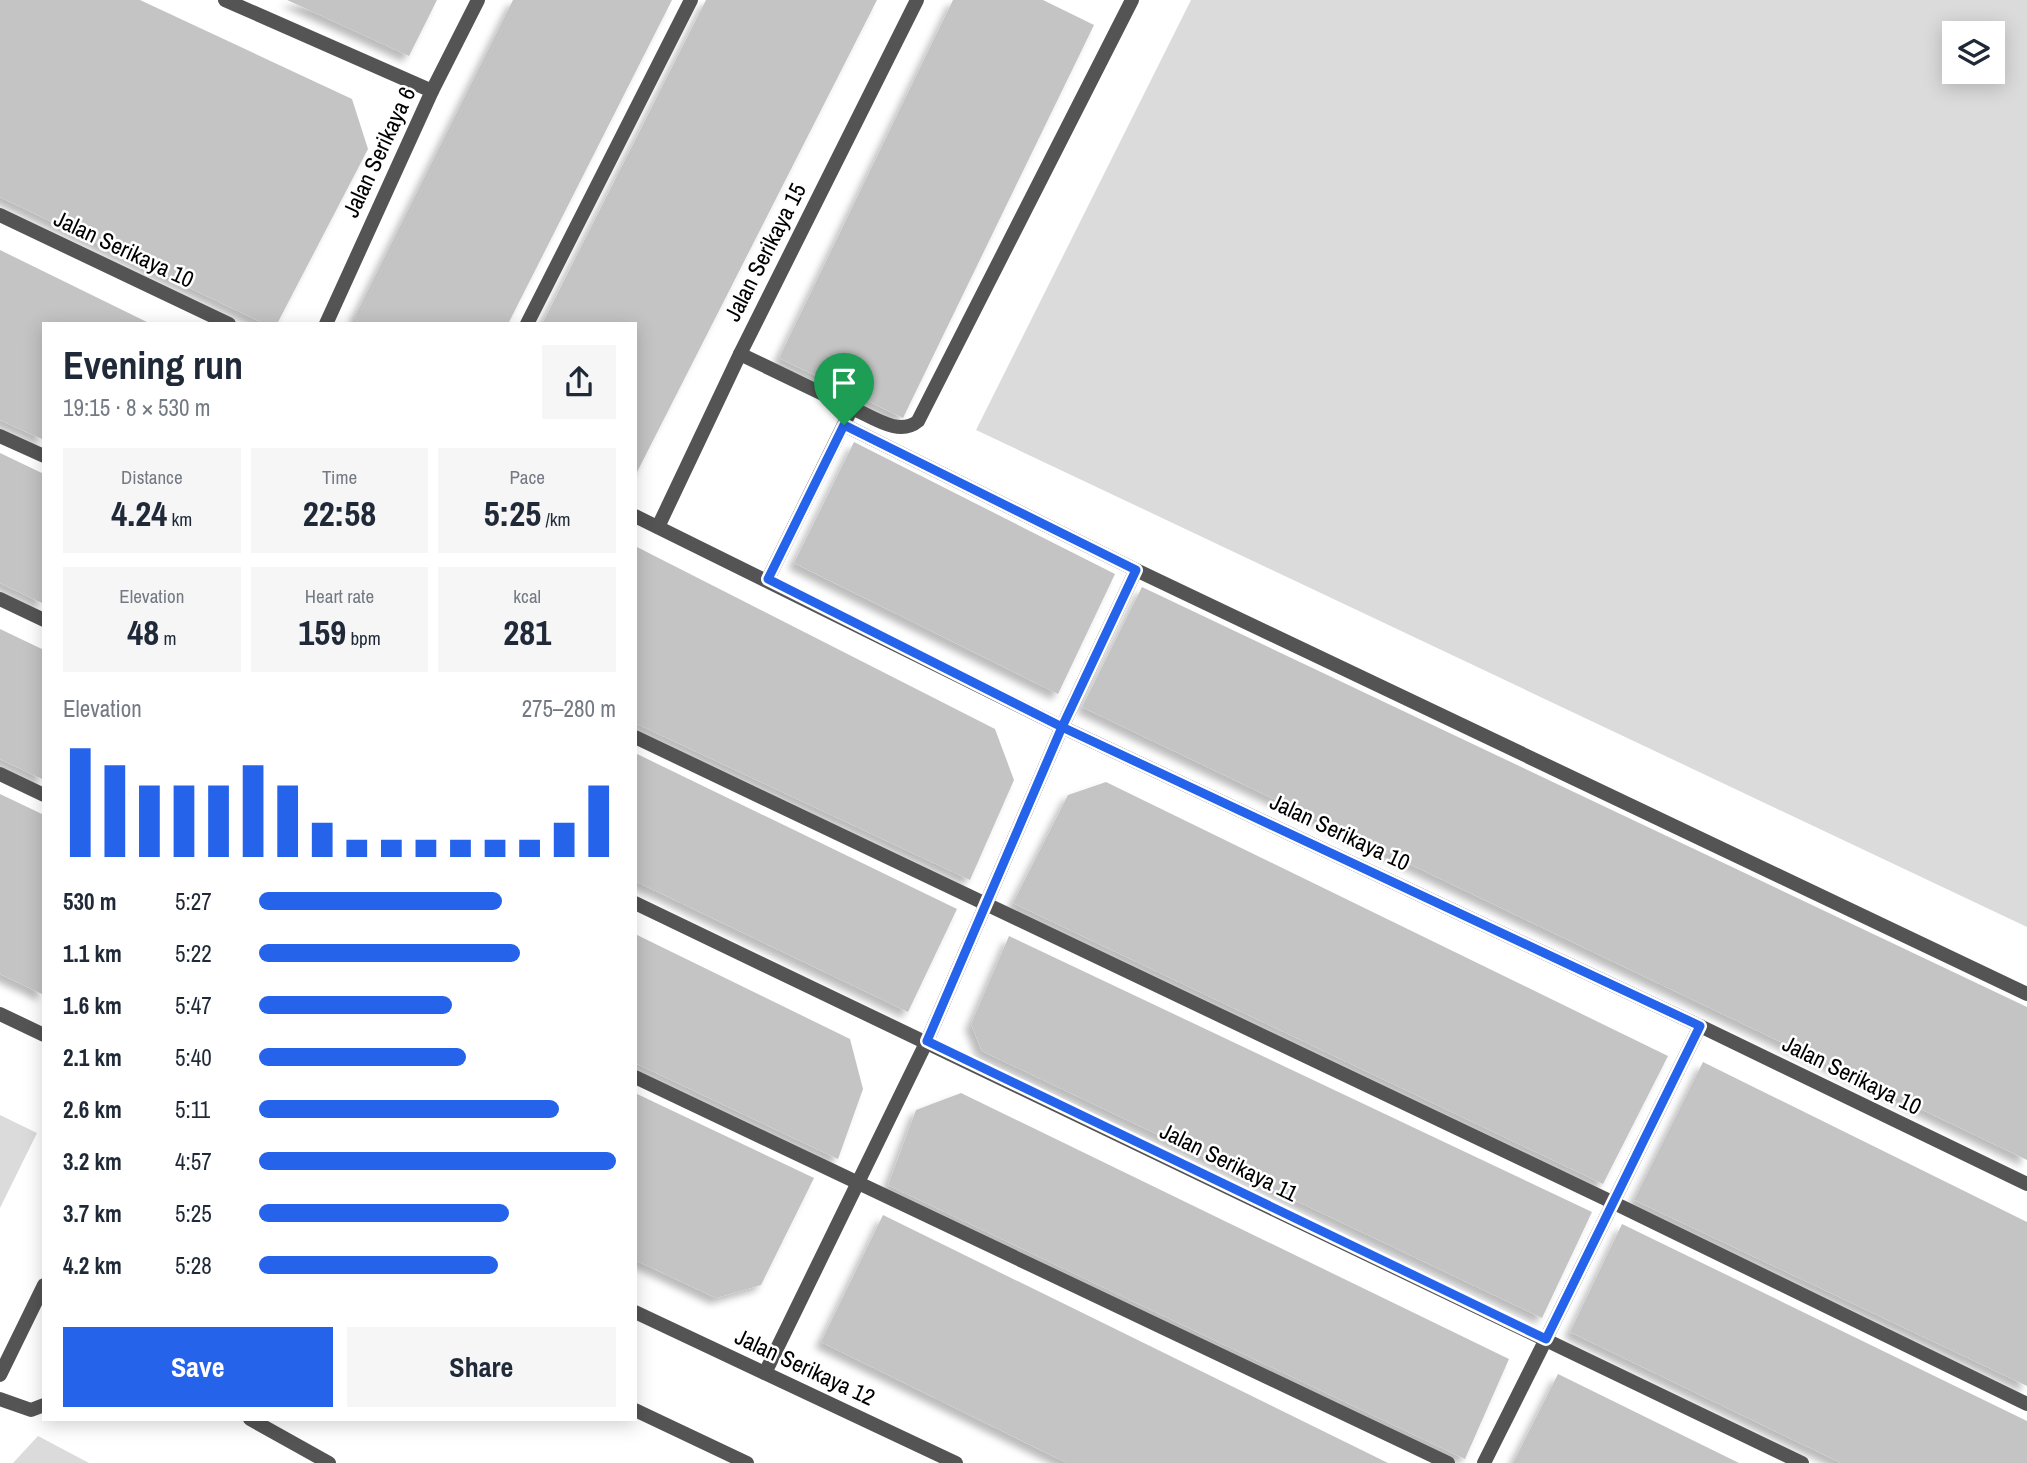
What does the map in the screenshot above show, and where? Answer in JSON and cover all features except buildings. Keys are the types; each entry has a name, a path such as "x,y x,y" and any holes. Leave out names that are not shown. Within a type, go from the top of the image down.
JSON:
{"street":[{"path":"225,0 432,91"},
{"name":"Jalan Serikaya 6","path":"327,322 432,91 478,0"},
{"path":"528,322 691,0"},
{"name":"Jalan Serikaya 15","path":"658,527 740,354 917,0"},
{"path":"740,354 900,429 909,428 918,421 1131,0"},
{"name":"Jalan Serikaya 10","path":"0,215 225,322"},
{"path":"768,579 852,408"},
{"path":"844,425 1136,570 2027,994"},
{"path":"0,436 42,455"},
{"name":"Jalan Serikaya 10","path":"637,517 768,579 1062,727 1700,1026 2027,1184"},
{"path":"765,1373 927,1041 1062,727 1136,570"},
{"path":"0,599 42,619"},
{"path":"637,738 985,906 1612,1202 2027,1404"},
{"path":"0,774 42,794"},
{"name":"Jalan Serikaya 11","path":"637,904 1802,1463"},
{"path":"0,1014 42,1034"},
{"path":"1484,1463 1700,1026"},
{"path":"637,1078 1448,1463"},
{"path":"0,1375 42,1289"},
{"name":"Jalan Serikaya 12","path":"637,1313 956,1463"},
{"path":"0,1399 31,1410 42,1406"},
{"path":"637,1411 747,1463"},
{"path":"254,1421 329,1463"}],"shaded area":[{"path":"1191,0 2027,0 2027,927 976,430"},
{"path":"0,1115 37,1133 0,1208"},
{"path":"38,1436 89,1463 13,1463"}],"route":[{"path":"844,425 768,579 1062,727 1700,1026 1546,1339 927,1041 1062,727 1136,570 844,425"}]}
